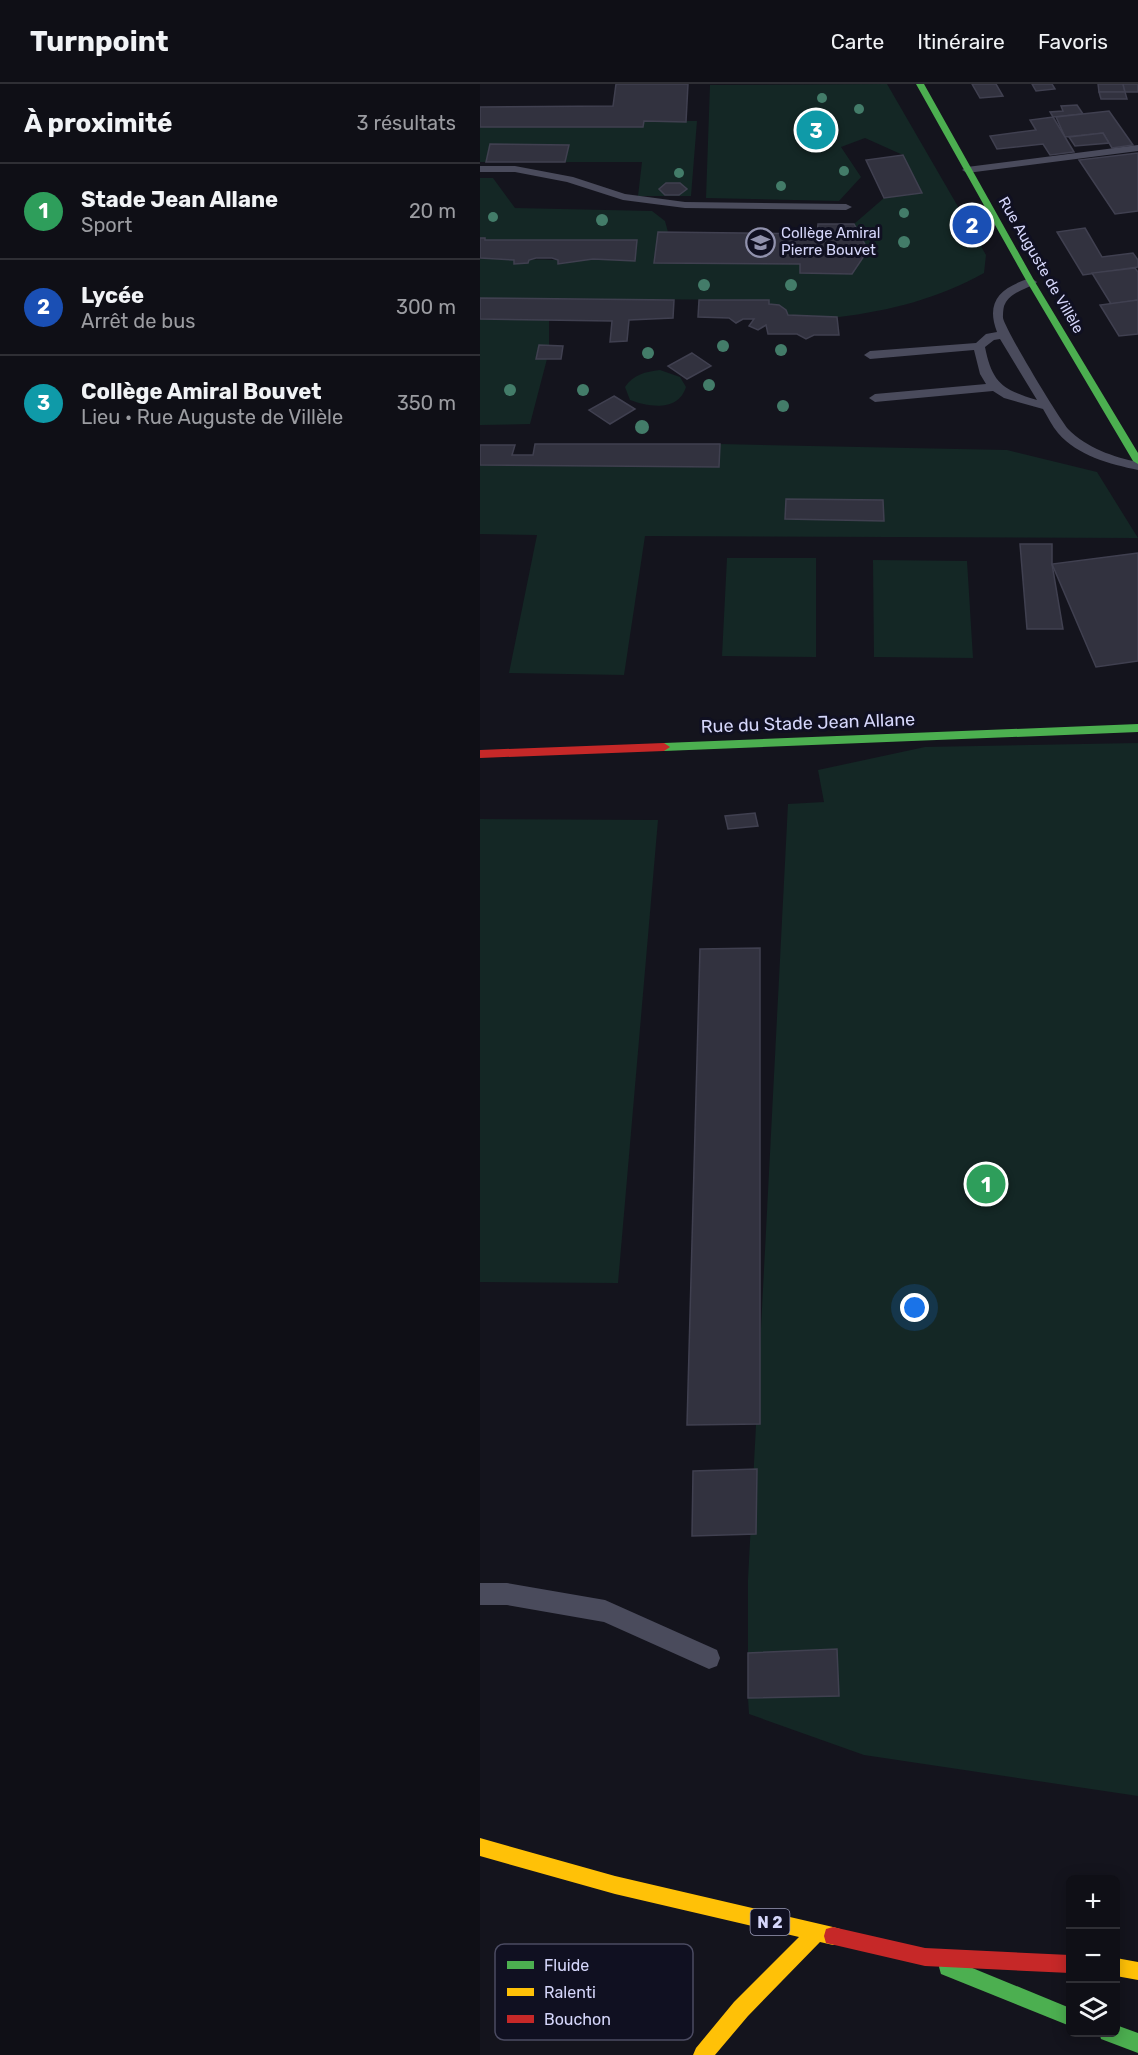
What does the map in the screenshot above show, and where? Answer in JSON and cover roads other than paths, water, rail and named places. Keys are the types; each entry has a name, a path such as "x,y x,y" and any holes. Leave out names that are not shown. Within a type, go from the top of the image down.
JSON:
{"main road":[{"name":"Rue Auguste de Villèle","path":"920,84 1031,282 1138,461"},
{"name":"Rue du Stade Jean Allane","path":"480,754 1138,728"},
{"name":"N 2","path":"480,1847 615,1885 925,1957 1066,1964"},
{"path":"703,2055 741,2009 816,1933"},
{"name":"N 2","path":"925,1957 1066,2015"},
{"path":"1120,1968 1138,1971"},
{"path":"1120,2036 1138,2043"}],"lane":[{"path":"967,170 1138,148"},
{"path":"480,169 515,169 569,179 623,196 685,205 846,207"},
{"path":"1031,282 1004,295 999,303 998,317 1004,335 1063,430 1084,448 1113,461 1138,466"},
{"path":"870,355 979,346 990,337 1004,335"},
{"path":"979,346 981,369 993,387"},
{"path":"875,398 993,387 1014,397 1047,406"},
{"path":"480,1594 507,1594 606,1611 709,1658"}],"place":[{"name":"Collège Amiral Bouvet","path":"816,130"},
{"name":"Lycée","path":"972,225"},
{"name":"Collège Amiral Pierre Bouvet","path":"760,242"},
{"name":"Stade Jean Allane","path":"986,1184"}]}
